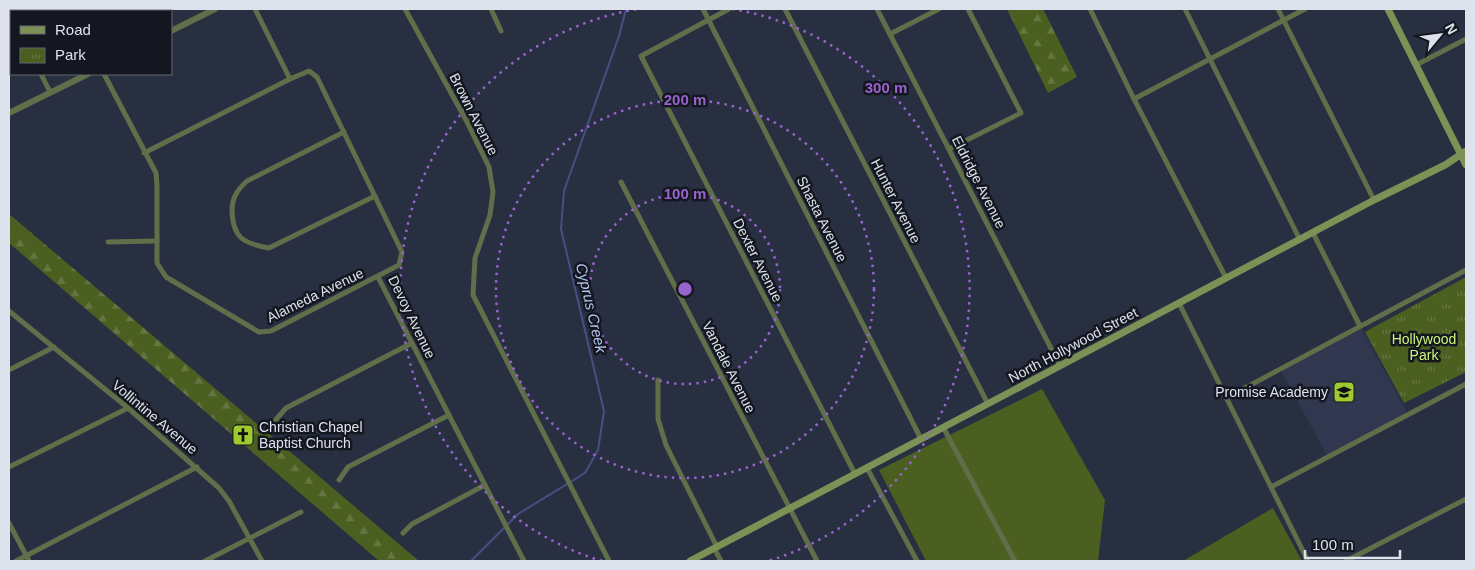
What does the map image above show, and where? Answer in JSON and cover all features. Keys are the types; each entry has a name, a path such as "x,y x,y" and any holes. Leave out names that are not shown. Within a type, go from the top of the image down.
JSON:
{"main road":[{"path":"1388,9 1463,152 1466,165"},
{"name":"North Hollywood Street","path":"690,561 1374,200 1445,165 1463,152"}],"street":[{"path":"144,153 290,79 255,9"},
{"name":"Brown Avenue","path":"405,9 467,122 489,167 493,192 492,200 490,214 474,258 473,294 609,561"},
{"path":"491,9 501,31"},
{"name":"Shasta Avenue","path":"703,9 921,439"},
{"path":"708,20 729,9"},
{"name":"Hunter Avenue","path":"785,9 988,404"},
{"name":"Eldridge Avenue","path":"877,9 1060,366"},
{"path":"890,34 939,9"},
{"path":"949,149 1021,113 968,9"},
{"path":"1090,9 1226,278"},
{"path":"1185,9 1300,240"},
{"path":"1278,9 1374,200"},
{"path":"1134,99 1305,9"},
{"path":"172,30 211,10"},
{"name":"Dexter Avenue","path":"708,20 641,56 855,474"},
{"path":"1416,65 1466,38"},
{"name":"Devoy Avenue","path":"290,79 309,71 317,77 344,132 402,252 399,265 378,277 524,561"},
{"path":"42,75 50,92"},
{"path":"9,113 86,75"},
{"name":"Alameda Avenue","path":"105,75 156,173 158,185 157,263 166,277 258,332 271,331 378,277"},
{"path":"344,132 247,181 238,189 232,202 233,226 237,234 251,245 268,248 375,196"},
{"name":"Vandale Avenue","path":"621,182 817,561"},
{"path":"1313,233 1360,326"},
{"path":"108,242 157,241"},
{"path":"1226,398 1466,270"},
{"path":"1180,303 1308,561"},
{"name":"Vollintine Avenue","path":"9,311 128,408 219,488 229,501 262,561"},
{"path":"273,423 286,408 412,343"},
{"path":"9,370 54,347"},
{"path":"658,380 658,419 666,445 721,561"},
{"path":"1271,487 1466,384"},
{"path":"9,467 128,408"},
{"path":"339,480 348,467 449,415"},
{"path":"943,427 1015,561"},
{"path":"16,561 28,559 197,467"},
{"path":"867,468 917,561"},
{"path":"403,533 412,524 485,485"},
{"path":"1346,561 1466,499"},
{"path":"205,561 302,512"},
{"path":"9,523 28,559"}],"shaded area":[{"name":"Promise Academy","path":"1360,326 1409,416 1328,457 1280,369"}],"green space":[{"path":"1007,9 1043,9 1077,77 1048,93"},
{"path":"9,214 419,561 379,561 9,243"},
{"name":"Hollywood Park","path":"1466,277 1466,372 1404,403 1365,332"},
{"path":"1042,389 1105,500 1098,561 926,561 879,470"},
{"path":"1273,508 1302,561 1183,561"}],"waterway":[{"name":"Cyprus Creek","path":"471,561 518,514 585,473 598,450 604,411 561,229 564,191 619,36 626,9"}],"place":[{"name":"Promise Academy","path":"1344,392"},
{"name":"Christian Chapel Baptist Church","path":"243,435"}]}
